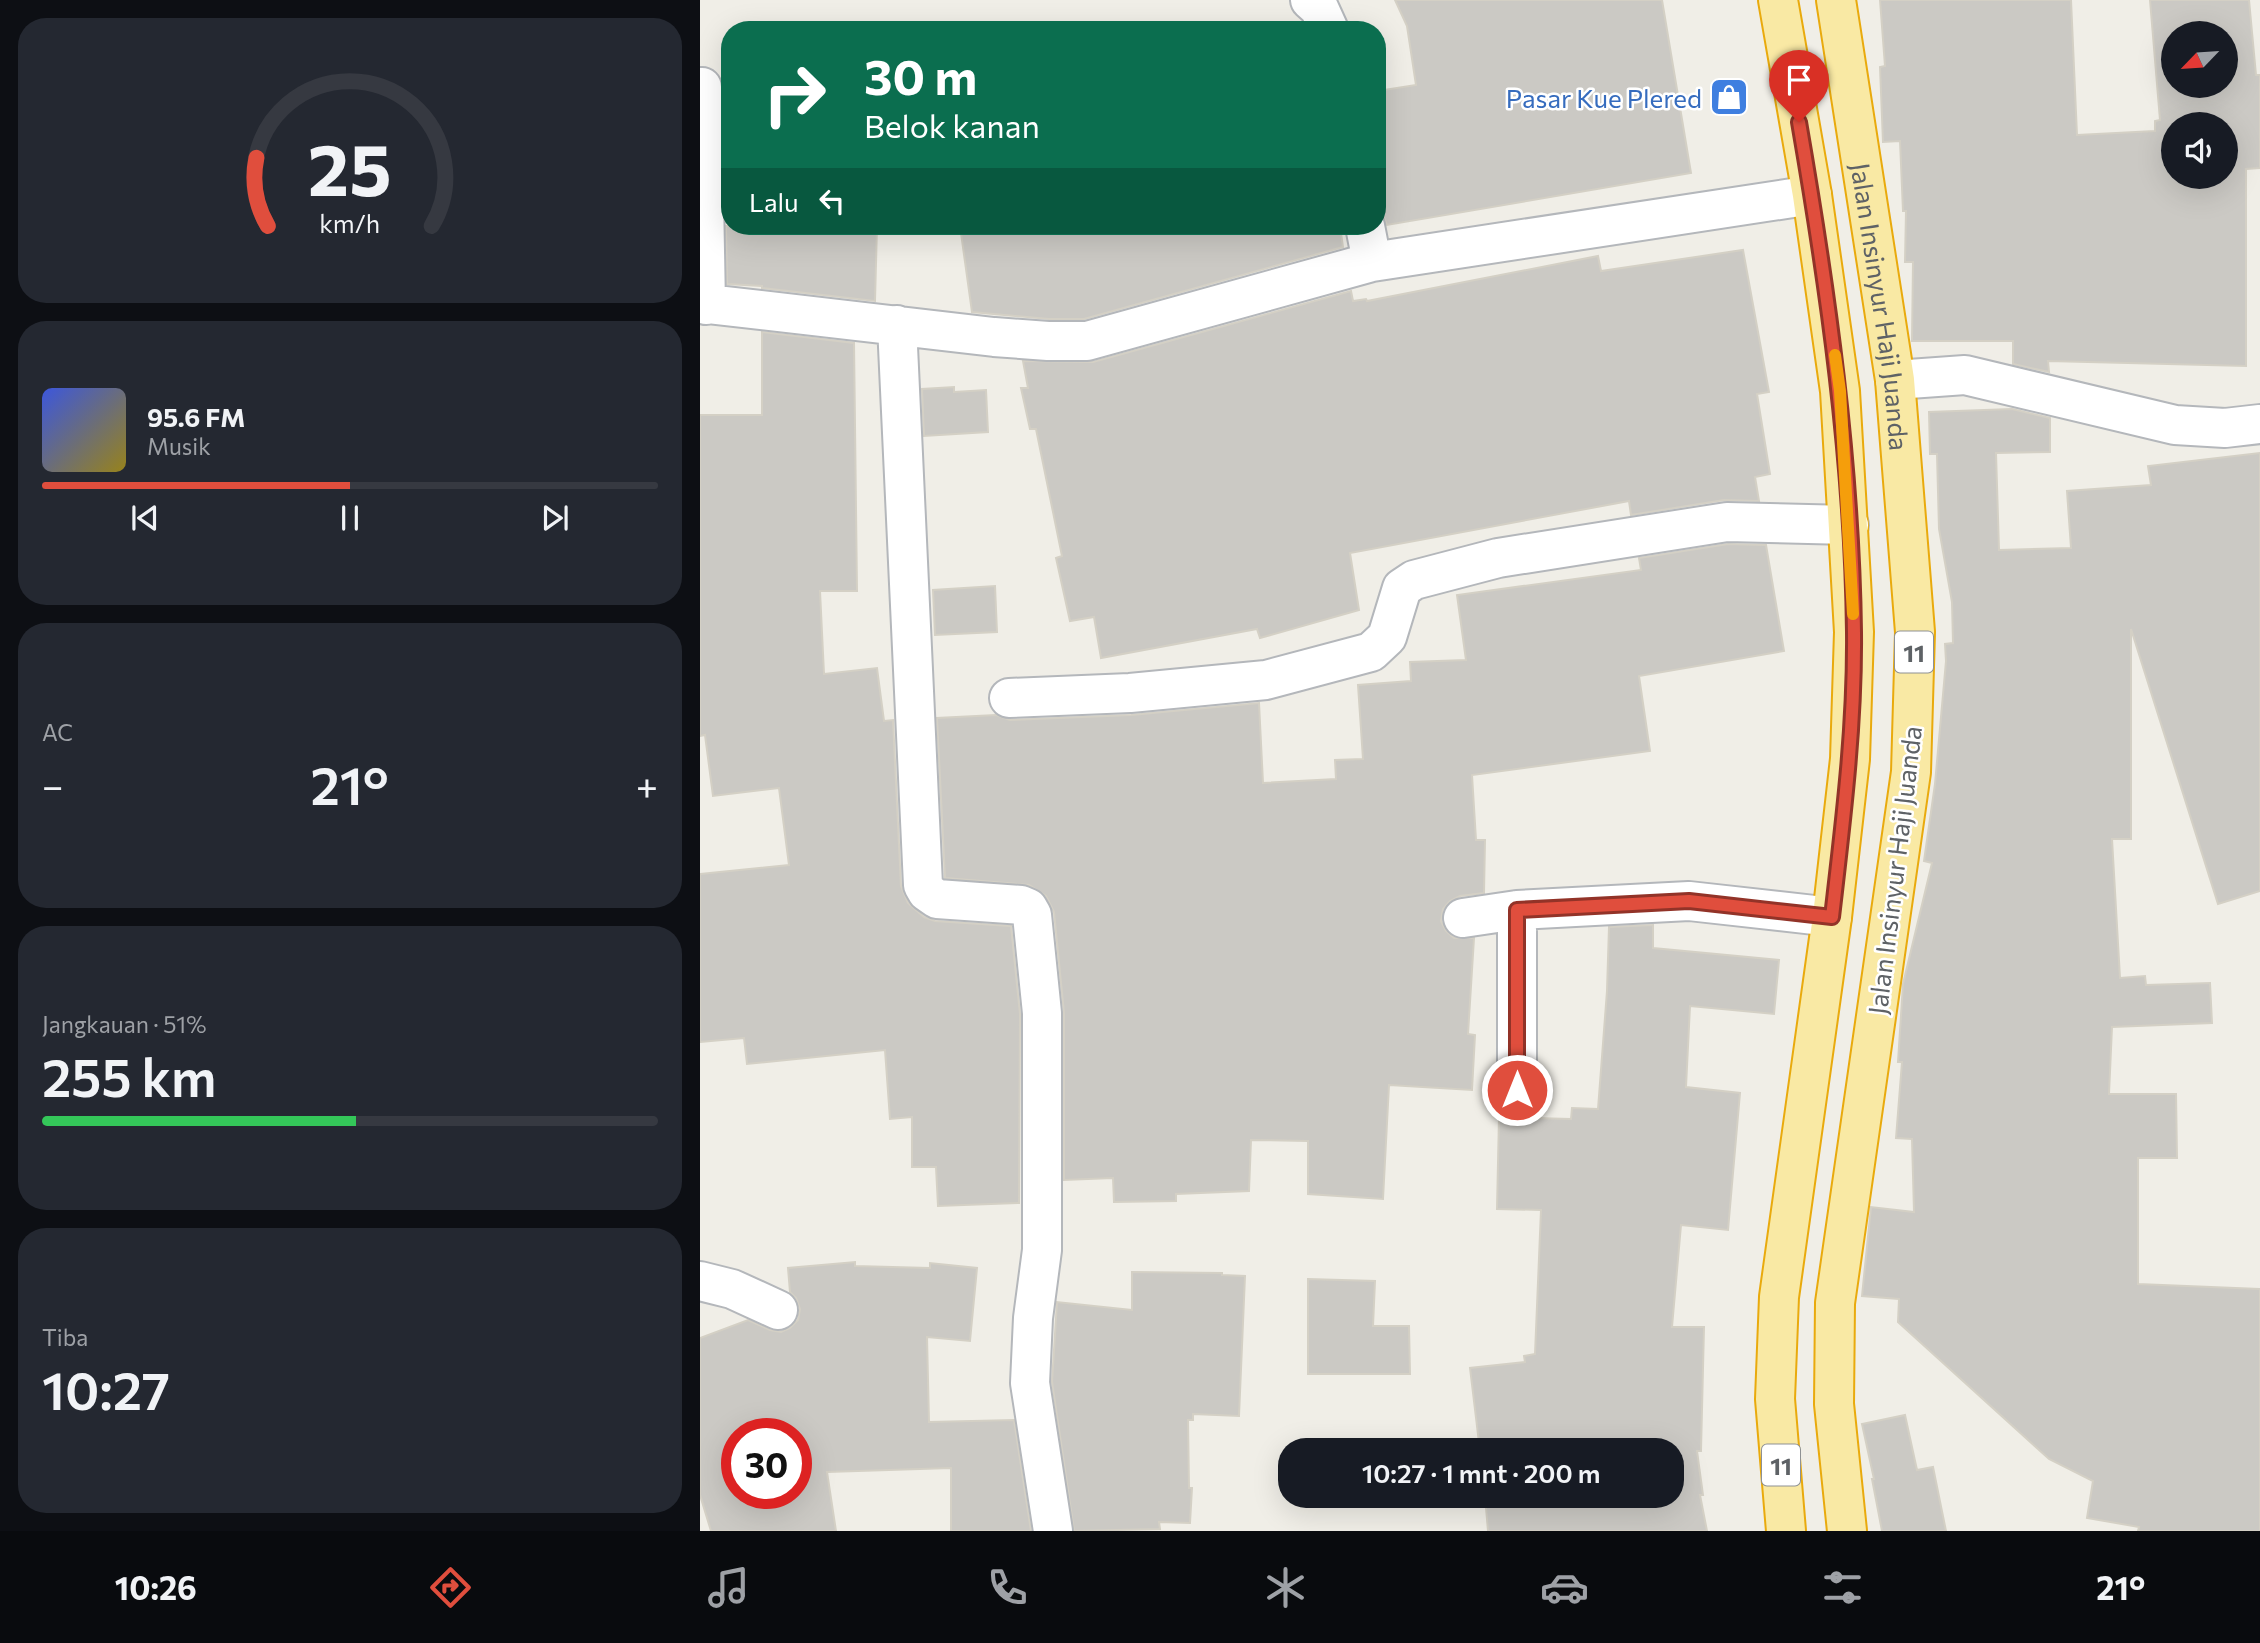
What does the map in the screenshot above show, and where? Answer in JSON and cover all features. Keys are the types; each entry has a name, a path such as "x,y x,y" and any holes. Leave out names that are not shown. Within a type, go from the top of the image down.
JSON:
{"highway":[{"name":"Jalan Insinyur Haji Juanda","path":"1778,0 1812,195 1840,391 1854,632 1850,759 1832,917 1779,1297 1775,1399 1786,1531"},
{"name":"Jalan Insinyur Haji Juanda","path":"1836,0 1895,380 1915,632 1911,772 1835,1303 1833,1404 1847,1531"}],"street":[{"path":"1310,0 1324,21"},
{"path":"702,87 703,304 1034,340 1087,341 1369,244 1812,195"},
{"path":"897,325 923,885 927,892 937,899 1021,905 1028,908 1032,915 1042,1013 1042,1250 1033,1318 1030,1382 1053,1531"},
{"path":"1895,380 1965,375 2175,425 2225,428 2260,424"},
{"path":"1009,698 1130,693 1266,680 1371,652 1387,637 1402,588 1414,580 1498,558 1727,522 1849,525"},
{"path":"1463,918 1517,910 1689,901 1832,917"},
{"path":"1517,910 1517,1090"},
{"path":"700,1281 732,1289 778,1310"}],"building":[{"path":"1395,0 1662,0 1691,173 1387,225 1386,90 1416,85 1407,26"},
{"path":"1880,0 2071,0 2077,135 2155,131 2155,121 2160,120 2150,0 2249,0 2256,75 2260,75 2260,168 2246,169 2246,366 2048,361 2049,372 2013,364 2013,341 1912,341 1913,262 1905,262 1906,211 1903,211 1900,141 1883,142 1880,67 1885,66"},
{"path":"726,235 877,235 875,301 727,284"},
{"path":"961,235 1341,235 1343,247 1084,319 1049,319 972,312"},
{"path":"1743,250 1769,392 1757,394 1770,474 1755,477 1759,501 1724,500 1631,515 1629,501 1350,553 1359,610 1260,638 1257,629 1101,658 1094,617 1070,621 1056,558 1062,556 1036,429 1030,429 1021,388 1028,388 1023,361 1093,362 1351,291 1353,301 1367,301 1598,256 1601,271"},
{"path":"762,332 854,343 857,591 820,591 824,674 877,668 884,721 893,720 901,886 908,903 924,917 935,921 1011,926 1020,1014 1019,1203 938,1206 936,1167 912,1167 912,1117 890,1119 885,1050 747,1064 744,1038 700,1042 700,874 789,865 779,788 713,796 705,735 700,736 700,415 762,415"},
{"path":"954,387 954,392 986,390 988,432 924,436 922,389"},
{"path":"2012,409 2050,418 2050,452 1996,453 1999,550 2071,548 2067,491 2151,485 2148,466 2260,453 2260,891 2218,904 2131,629 2131,839 2112,839 2120,978 2145,976 2146,985 2210,983 2212,1023 2112,1027 2109,1094 2176,1094 2177,1158 2138,1158 2138,1284 2260,1289 2260,1531 2138,1531 2139,1527 2087,1518 2093,1481 2049,1459 1898,1322 1899,1299 1862,1296 1871,1207 1914,1212 1912,1139 1896,1138 1902,1062 1898,1062 1903,984 1932,863 1924,861 1935,784 1946,661 1945,644 1953,643 1952,602 1939,529 1937,454 1930,454 1929,412"},
{"path":"1728,544 1766,545 1784,651 1639,676 1650,751 1472,775 1476,840 1485,840 1484,893 1460,896 1450,901 1443,909 1441,921 1446,931 1454,938 1474,938 1468,1034 1475,1035 1472,1090 1389,1085 1383,1199 1308,1194 1308,1141 1251,1140 1249,1191 1176,1194 1176,1201 1114,1202 1113,1178 1064,1180 1064,1013 1054,912 1046,896 1029,885 945,878 937,718 996,715 1010,720 1131,715 1259,703 1263,783 1336,779 1335,760 1363,759 1358,685 1411,681 1410,662 1466,660 1457,595 1641,570 1639,558"},
{"path":"995,586 997,632 935,635 933,590"},
{"path":"1653,925 1653,948 1779,960 1774,1014 1690,1006 1686,1087 1740,1093 1728,1230 1681,1225 1672,1327 1704,1327 1701,1451 1697,1451 1703,1495 1700,1495 1707,1531 1488,1531 1486,1508 1684,1508 1684,1438 1478,1438 1470,1368 1525,1362 1524,1356 1535,1354 1541,1210 1497,1209 1499,1117 1571,1119 1572,1108 1598,1109 1609,927"},
{"path":"855,1262 855,1266 930,1268 930,1263 977,1268 970,1341 927,1337 929,1422 1014,1420 1031,1531 951,1531 951,1468 827,1472 836,1531 711,1531 700,1495 700,1338 748,1320 770,1330 781,1332 790,1328 798,1320 800,1309 796,1298 790,1292 788,1268"},
{"path":"1132,1272 1222,1273 1245,1276 1239,1416 1193,1414 1193,1420 1188,1420 1189,1488 1192,1488 1190,1523 1159,1522 1160,1529 1074,1531 1052,1382 1057,1302 1132,1310"},
{"path":"1308,1279 1375,1281 1373,1326 1409,1326 1410,1374 1308,1374"},
{"path":"1905,1415 1917,1470 1933,1467 1946,1531 1882,1531 1862,1424"}],"slow traffic":[{"path":"1835,355 1840,391 1853,614"}],"place":[{"name":"Pasar Kue Plered","path":"1729,97"}],"route":[{"path":"1517,1090 1517,910 1689,901 1832,917 1850,759 1854,632 1840,391 1799,122"}]}
